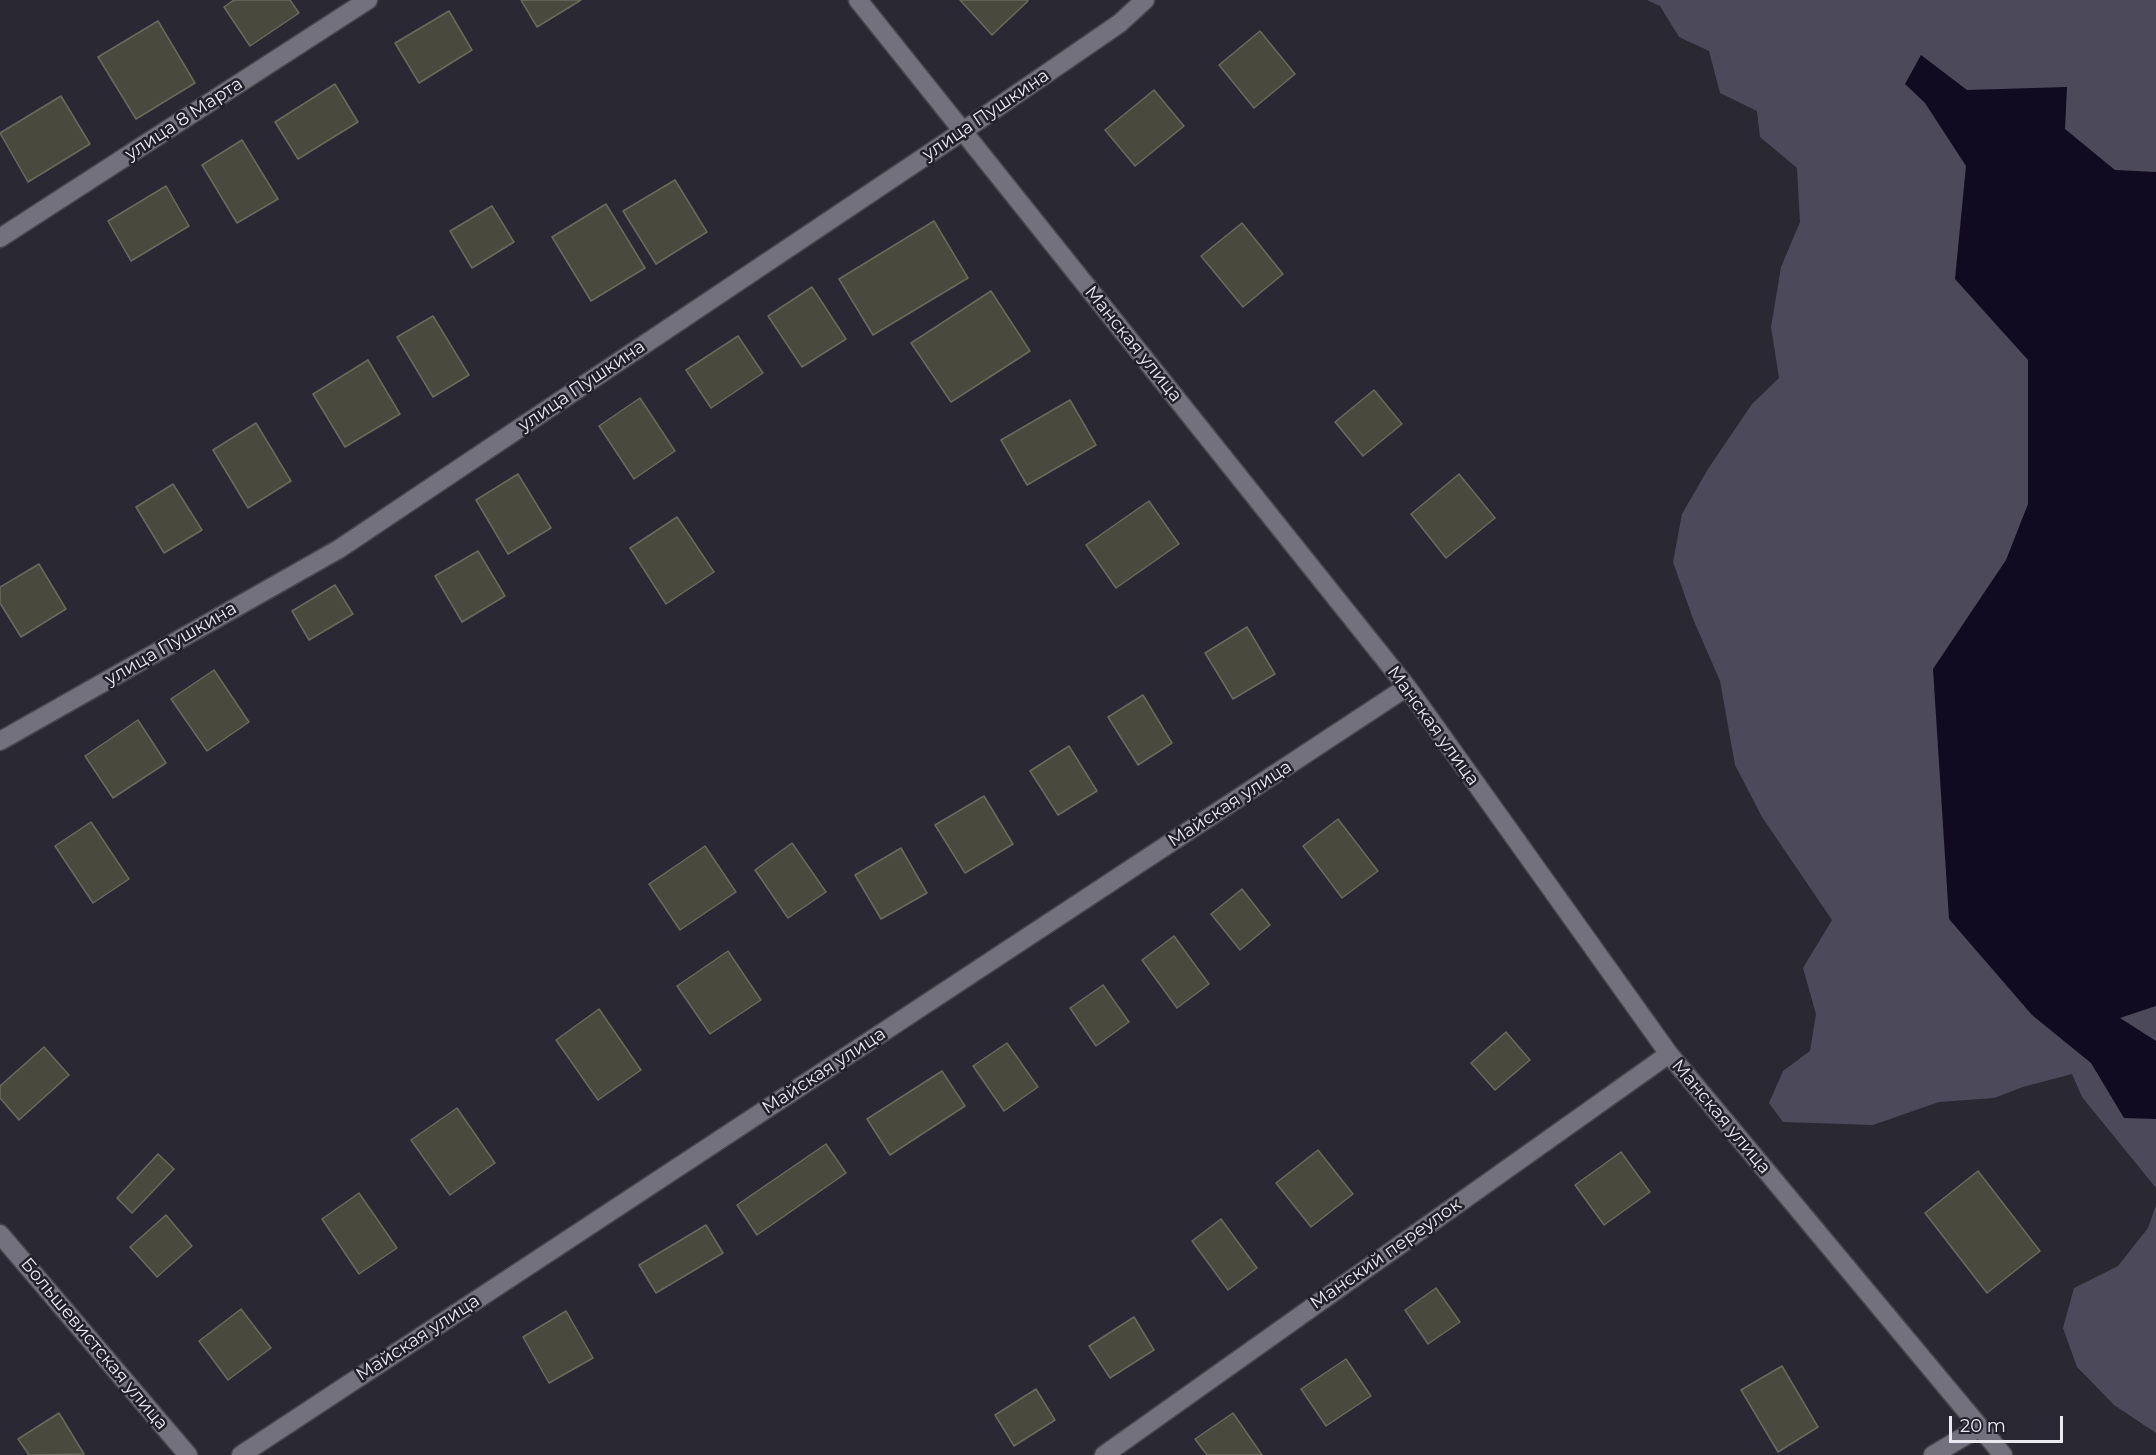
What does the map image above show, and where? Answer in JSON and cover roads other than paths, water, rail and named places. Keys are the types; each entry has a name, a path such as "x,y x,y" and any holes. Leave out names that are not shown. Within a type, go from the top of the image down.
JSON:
{"street":[{"name":"улица 8 Марта","path":"0,238 368,0"},
{"name":"Манская улица","path":"858,0 1407,687 1669,1054 2003,1455"},
{"name":"улица Пушкина","path":"0,741 339,549 963,131 1120,23 1145,0"},
{"name":"Майская улица","path":"241,1455 1407,687"},
{"name":"Манский переулок","path":"1104,1455 1669,1054"},
{"name":"Большевистская улица","path":"0,1234 188,1455"},
{"path":"1933,1455 1980,1426"}]}
